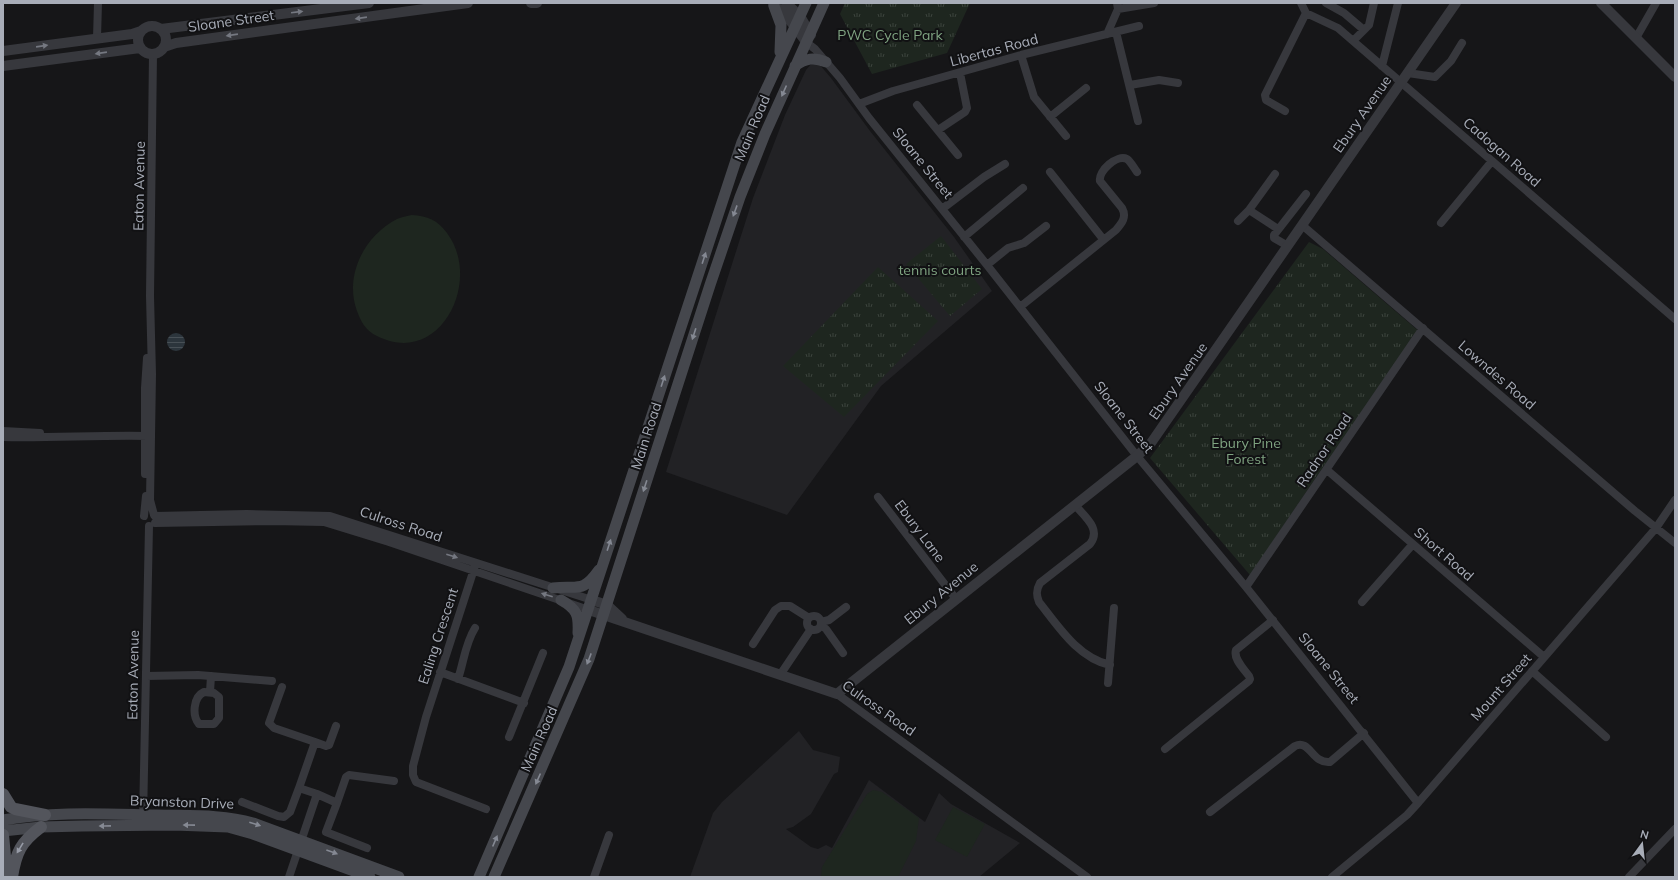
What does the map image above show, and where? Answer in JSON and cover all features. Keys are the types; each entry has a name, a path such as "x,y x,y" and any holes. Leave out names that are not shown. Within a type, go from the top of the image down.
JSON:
{"main road":[{"name":"Main Road","path":"480,877 561,688 578,642 734,165 747,130 806,3"},
{"name":"Main Road","path":"494,877 579,685 606,610 724,242 756,155 795,66 810,41 824,3"},
{"path":"773,4 781,25 779,59"},
{"path":"795,66 802,61 811,59 826,62"},
{"path":"553,588 580,588 593,578 603,565"},
{"path":"561,600 570,605 577,614 578,642"},
{"path":"3,794 11,807 14,809 45,815"},
{"name":"Bryanston Drive","path":"3,820 45,815 82,814 143,820"},
{"name":"Bryanston Drive","path":"3,831 143,820 238,819 253,823 370,877"},
{"path":"12,877 16,858 21,846 41,827"},
{"path":"3,834 7,877"},
{"name":"Bryanston Drive","path":"300,845 399,877"}],"street":[{"path":"97,38 98,3"},
{"name":"Sloane Street","path":"161,29 369,3"},
{"path":"375,3 378,9 416,6 428,9"},
{"name":"Sloane Street","path":"164,47 176,43 468,3"},
{"path":"532,3 537,3"},
{"name":"Sloane Street","path":"786,3 800,16 810,41"},
{"path":"1138,120 1130,85 1112,33 1118,6 1154,3"},
{"path":"1285,111 1266,100 1265,95 1306,13 1300,3"},
{"path":"1326,3 1344,12 1364,30"},
{"path":"1353,41 1369,25 1374,3"},
{"path":"1382,66 1398,3"},
{"name":"Ebury Avenue","path":"837,694 1137,456 1156,437 1456,3"},
{"path":"1601,3 1675,77"},
{"path":"1636,38 1656,3"},
{"name":"Sloane Street","path":"773,4 788,18 795,28 810,41 1137,456 1273,620 1418,803"},
{"name":"Cadogan Road","path":"1306,13 1338,28 1675,319"},
{"path":"3,51 132,34 141,31 148,26 154,26 161,29 166,38 164,47 158,53 146,53 140,48 137,39 141,31"},
{"name":"Libertas Road","path":"859,104 892,91 1021,55 1139,26"},
{"path":"1408,73 1434,77 1451,61 1462,43"},
{"path":"3,66 140,48"},
{"name":"Eaton Avenue","path":"143,820 146,676 153,520 150,500 146,374 151,318 153,54"},
{"path":"1021,55 1034,97 1066,136"},
{"path":"938,130 965,112 967,108 960,72"},
{"path":"1130,85 1156,80 1178,83"},
{"path":"1050,117 1086,88"},
{"path":"917,105 958,155"},
{"path":"1020,307 1120,225 1125,212 1100,181 1101,173 1116,159 1123,158 1129,161 1137,172"},
{"path":"1442,223 1492,161"},
{"path":"942,209 984,177 1005,164"},
{"path":"1050,172 1103,239"},
{"path":"1238,221 1249,210 1275,174"},
{"path":"964,237 1023,188"},
{"path":"1288,246 1274,238 1274,234 1306,194"},
{"path":"1249,210 1278,229"},
{"name":"Lowndes Road","path":"1302,225 1675,543"},
{"path":"987,265 1008,248 1024,243 1046,226"},
{"name":"Radnor Road","path":"1246,587 1423,328"},
{"path":"3,431 51,433 67,436"},
{"path":"3,437 51,438 67,436 148,436"},
{"name":"Eaton Avenue","path":"148,436 146,500 143,521 153,520"},
{"name":"Short Road","path":"1327,470 1544,657"},
{"name":"Ebury Lane","path":"878,497 956,599"},
{"name":"Mount Street","path":"1332,877 1407,815 1418,803 1656,528 1675,500"},
{"path":"1075,504 1093,527 1095,532 1093,538 1090,544 1040,583 1037,588 1036,595 1039,602 1077,647 1097,661 1110,665"},
{"name":"Culross Road","path":"153,520 324,522 475,567 553,588 590,605 606,610 625,622 837,694 1087,877"},
{"path":"1362,602 1413,544"},
{"name":"Culross Road","path":"475,567 561,600 590,605"},
{"name":"Ealing Crescent","path":"475,567 426,717 413,766 413,775 416,782 486,809"},
{"path":"753,644 775,610 781,606 790,606 808,618 816,616 843,653"},
{"path":"811,629 816,630 821,624 846,607"},
{"path":"1108,684 1114,608"},
{"path":"808,618 807,623 811,629"},
{"path":"1165,749 1249,681 1249,676 1234,654 1236,650 1273,620"},
{"path":"458,679 465,660 466,644 475,628"},
{"path":"780,675 811,629"},
{"path":"510,737 543,653"},
{"path":"1532,671 1606,737"},
{"path":"440,672 524,703"},
{"path":"146,676 211,676 272,681"},
{"path":"210,692 211,676"},
{"path":"282,687 270,719 270,724 274,728 326,746 329,745 336,726"},
{"path":"1210,812 1295,746 1300,744 1304,745 1319,761 1330,762 1364,733"},
{"path":"242,802 278,816 284,817 290,812 314,742"},
{"path":"367,848 330,835 326,832 337,802 348,775 394,781"},
{"path":"299,788 337,802"},
{"path":"289,877 317,794"},
{"path":"1629,877 1675,829"},
{"path":"594,877 609,835"}],"shaded area":[{"path":"812,63 819,64 831,78 870,131 954,237 992,291 881,386 787,515 666,472 753,198 785,115 806,70"},
{"path":"176,333 182,336 185,342 182,348 176,351 170,348 167,342 170,336"},
{"path":"799,731 813,750 840,757 838,772 834,774 811,814 793,827 786,829 811,847 818,849 826,845 832,848 869,780 925,822 939,793 951,804 1020,843 979,877 690,877 713,813 722,802"}],"green space":[{"name":"PWC Cycle Park","path":"845,3 970,3 947,53 872,74 840,14"},
{"path":"412,215 423,216 436,222 447,233 457,253 460,274 457,295 449,314 436,330 420,340 400,343 377,336 364,326 357,311 353,284 355,271 366,246 385,226 397,219"},
{"name":"tennis courts","path":"941,236 982,289 950,316 906,264"},
{"name":"Ebury Pine Forest","path":"1309,242 1323,249 1422,334 1323,467 1250,575 1150,458"},
{"path":"878,267 938,321 844,417 783,366"},
{"path":"873,790 882,792 919,818 916,841 898,877 821,877 822,867 867,794"},
{"path":"953,807 985,824 967,857 935,840"}]}
